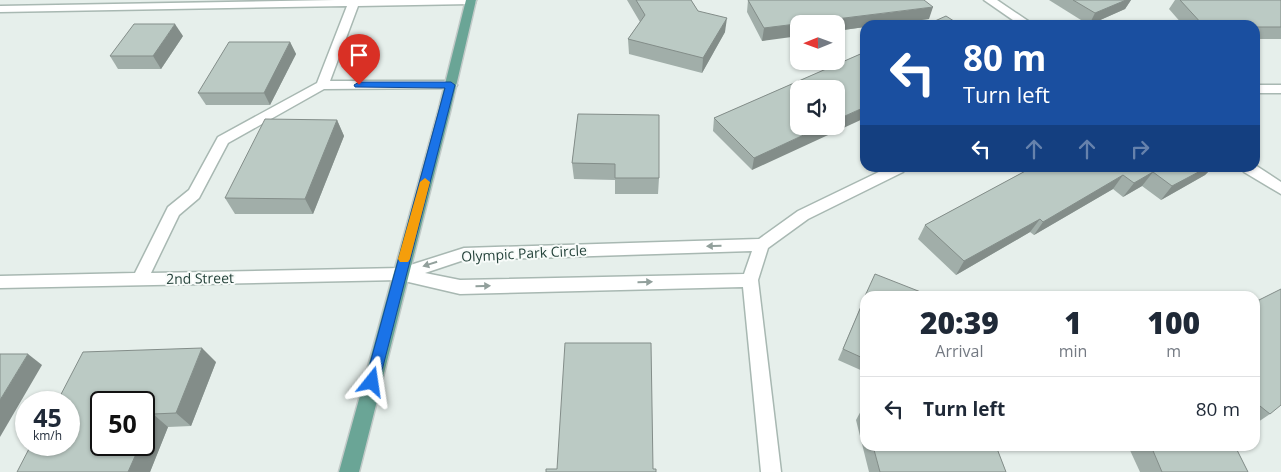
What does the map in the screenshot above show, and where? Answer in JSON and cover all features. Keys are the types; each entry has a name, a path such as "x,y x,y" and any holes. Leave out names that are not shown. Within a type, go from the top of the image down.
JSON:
{"main road":[{"path":"349,472 451,85 471,1"}],"street":[{"path":"989,0 1020,20"},
{"path":"0,9 471,1"},
{"path":"322,85 354,3"},
{"path":"140,279 173,211 194,194 223,140 322,85 451,85"},
{"path":"1260,89 1281,89"},
{"path":"771,472 750,280 762,245 803,215 890,172"},
{"path":"1254,172 1281,189"},
{"name":"Olympic Park Circle","path":"400,274 464,254 762,245"},
{"path":"400,274 460,287 750,280"},
{"name":"2nd Street","path":"0,282 400,274"}],"building":[{"path":"636,0 691,0 698,11 727,18 703,58 628,39 645,15"},
{"path":"748,0 924,0 933,7 845,18 845,15 790,15 790,25 764,28"},
{"path":"1073,0 1126,0 1095,13"},
{"path":"1180,0 1281,0 1281,27 1260,27 1260,20 1198,20"},
{"path":"946,16 952,20 937,20"},
{"path":"134,24 175,24 153,56 110,56"},
{"path":"229,42 290,42 264,93 198,93"},
{"path":"860,54 860,109 845,116 845,80 801,80 824,70 845,70 845,61"},
{"path":"790,85 790,135 804,135 754,158 714,118"},
{"path":"578,114 659,115 659,178 615,178 615,164 572,163"},
{"path":"265,119 337,120 305,199 225,198"},
{"path":"1024,172 1153,172 1134,183 1123,175 1043,222 1040,219 964,261 925,225"},
{"path":"1153,172 1198,172 1172,186"},
{"path":"875,274 918,291 867,291"},
{"path":"1281,289 1281,405 1270,414 1260,406 1260,300"},
{"path":"860,309 860,357 843,349"},
{"path":"565,343 651,343 653,469 656,469 656,472 546,472 546,469 557,469"},
{"path":"202,348 176,413 155,414 155,391 90,391 90,456 135,456 128,472 17,472 25,456 80,456 80,391 63,391 83,352"},
{"path":"0,354 28,354 0,400"},
{"path":"874,451 998,451 1006,472 880,472"},
{"path":"1153,451 1238,451 1248,472 1162,472"}],"slow traffic":[{"path":"404,259 425,182"}],"route":[{"path":"359,85 451,85 372,382"}]}
